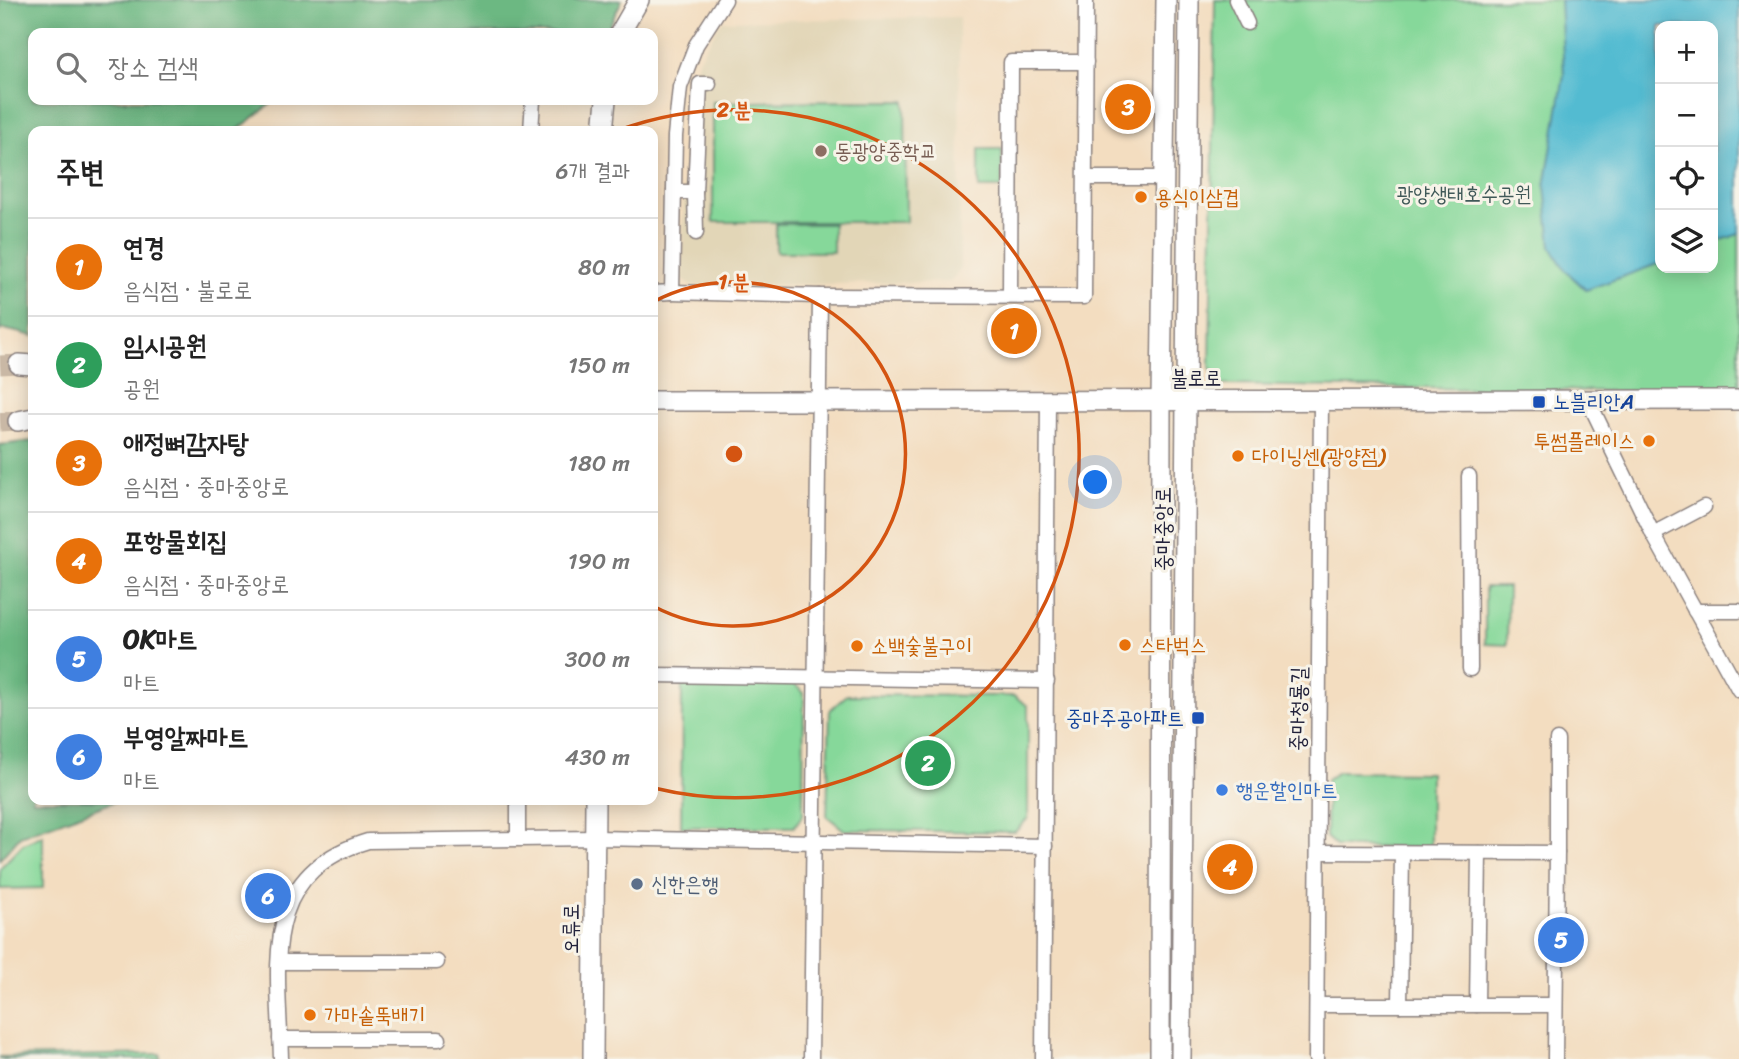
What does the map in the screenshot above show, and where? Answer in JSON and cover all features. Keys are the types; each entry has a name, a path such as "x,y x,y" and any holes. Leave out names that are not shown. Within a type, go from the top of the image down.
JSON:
{"main road":[{"path":"623,28 639,0"},
{"name":"중마중앙로","path":"1160,1059 1161,401 1166,0"},
{"name":"중마중앙로","path":"1181,1059 1189,0"},
{"path":"603,126 606,105"},
{"name":"불로로","path":"658,401 1739,400"},
{"name":"오류로","path":"593,1059 595,805"}],"street":[{"path":"672,292 680,87 696,46 725,0"},
{"path":"658,293 1084,297 1086,0"},
{"path":"1236,0 1247,23"},
{"path":"1010,296 1011,62 1086,62"},
{"path":"696,233 700,84 709,84"},
{"path":"531,126 533,105"},
{"path":"1086,178 1164,178"},
{"path":"674,192 695,192"},
{"path":"811,1059 820,296"},
{"path":"1588,400 1653,534 1739,690"},
{"path":"1043,1059 1048,401"},
{"name":"중마청룡길","path":"1316,1059 1321,401"},
{"path":"1469,476 1470,669"},
{"path":"1653,534 1704,507"},
{"path":"1695,611 1739,611"},
{"path":"658,675 1047,681"},
{"path":"1555,1059 1557,740"},
{"path":"518,805 518,838"},
{"path":"281,1059 279,938 292,892 317,866 340,849 368,841 595,838 1045,846"},
{"path":"1318,852 1557,853"},
{"path":"1400,1005 1402,853"},
{"path":"1477,1005 1479,853"},
{"path":"279,962 438,962"},
{"path":"1317,1005 1555,1005"},
{"path":"280,1038 439,1039"}],"shaded area":[{"name":"동광양중학교","path":"959,17 960,270 950,282 691,286 682,278 685,117 698,60 722,21"}],"green space":[{"path":"0,0 622,0 608,28 28,28 28,105 270,105 242,126 28,126 28,335 4,329 0,331"},
{"name":"광양생태호수공원","path":"1215,0 1739,0 1739,393 1222,385 1210,368"},
{"path":"905,101 906,222 713,222 713,102"},
{"path":"979,149 1002,149 1002,188 979,188"},
{"path":"776,224 833,224 833,252 776,252"},
{"path":"28,442 28,805 105,805 20,836 0,859 0,445"},
{"path":"1485,587 1508,587 1507,645 1485,644"},
{"path":"682,682 793,683 804,693 803,815 794,827 681,827"},
{"path":"847,695 1014,696 1028,706 1028,818 1015,832 844,830 827,816 830,710"},
{"path":"1338,772 1430,773 1430,848 1337,847 1326,837 1327,779"},
{"path":"43,835 43,888 0,889 0,868 23,844"},
{"path":"160,1054 160,1059 0,1059 0,1057"}],"water":[{"path":"1560,0 1739,0 1739,234 1718,241 1718,21 1655,21 1655,265 1586,290 1565,270 1551,247 1545,186 1564,75"}],"tunnel":[{"path":"0,365 19,364"},
{"path":"0,422 18,421"}],"place":[{"name":"애정뼈감자탕","path":"1128,107"},
{"name":"동광양중학교","path":"821,151"},
{"name":"용식이삼겹","path":"1141,197"},
{"name":"연경","path":"1014,331"},
{"name":"노블리안A","path":"1539,402"},
{"name":"투썸플레이스","path":"1649,441"},
{"name":"다이닝센(광양점)","path":"1238,456"},
{"name":"스타벅스","path":"1125,645"},
{"name":"소백숯불구이","path":"857,646"},
{"name":"중마주공아파트","path":"1198,718"},
{"name":"임시공원","path":"928,763"},
{"name":"행운할인마트","path":"1222,790"},
{"name":"포항물회집","path":"1230,867"},
{"name":"신한은행","path":"637,884"},
{"name":"부영알짜마트","path":"268,896"},
{"name":"OK마트","path":"1561,940"},
{"name":"가마솥뚝배기","path":"310,1015"}]}
